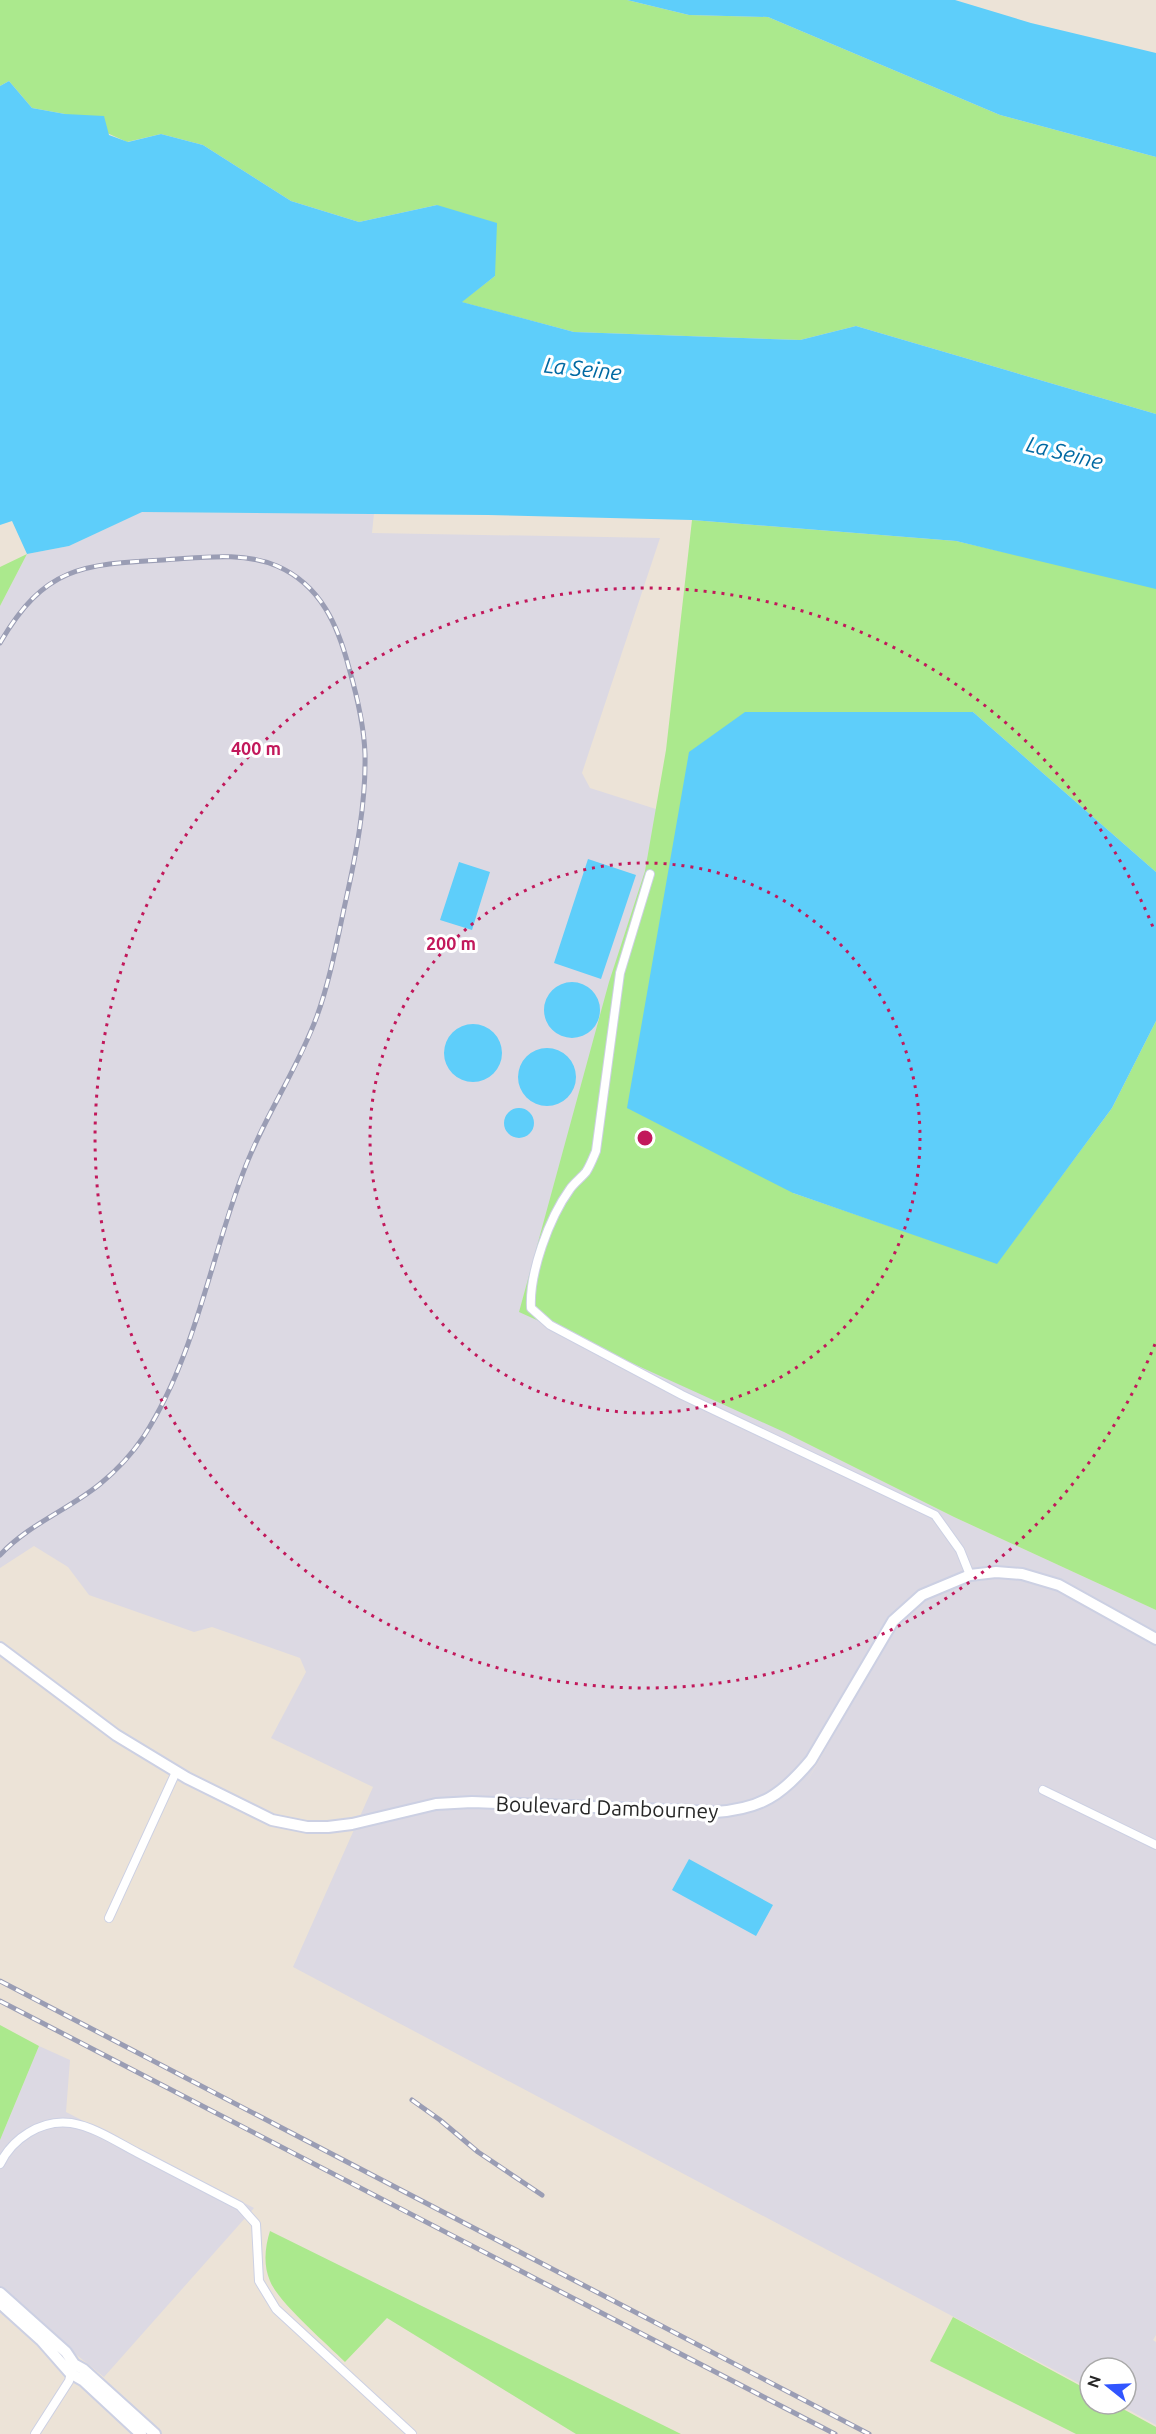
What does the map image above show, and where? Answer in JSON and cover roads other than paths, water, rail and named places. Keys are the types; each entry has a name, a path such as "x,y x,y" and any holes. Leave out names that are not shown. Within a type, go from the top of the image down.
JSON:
{"street":[{"path":"650,874 620,973 596,1151 587,1171 571,1188 557,1209 544,1243 530,1292 531,1308 550,1325 682,1395 936,1515 960,1550 970,1575"},
{"name":"Boulevard Dambourney","path":"0,1648 102,1725 176,1772 259,1815 307,1827 328,1827 352,1824 435,1803 472,1802 715,1812 741,1810 778,1794 811,1760 893,1621 906,1607 922,1595 970,1575 996,1572 1022,1574 1059,1585 1156,1640"},
{"path":"109,1918 176,1772"},
{"path":"1043,1790 1156,1845"},
{"path":"0,2164 9,2150 23,2136 39,2127 57,2123 76,2125 98,2132 240,2206 256,2224 259,2281 276,2308 412,2434"},
{"path":"0,2293 66,2352 72,2369 69,2381 35,2434"},
{"path":"0,2303 141,2434"},
{"path":"72,2369 83,2369 155,2434"}],"water":[{"path":"627,0 955,0 1031,23 1156,53 1156,157 1000,115 768,17 689,15"},
{"name":"La Seine","path":"9,81 32,108 65,114 104,116 109,135 128,142 161,134 203,145 291,201 359,222 437,205 497,223 495,276 462,302 574,332 800,340 856,326 1156,414 1156,589 956,541 692,520 488,515 142,512 69,546 27,554 12,521 0,525 0,86"},
{"path":"745,712 973,712 1156,872 1156,1021 1112,1108 997,1264 793,1193 627,1108 689,752"},
{"path":"588,859 636,875 601,979 554,963"},
{"path":"459,862 490,872 472,930 440,920"},
{"path":"567,982 577,982 592,990 598,999 600,1010 598,1021 592,1030 577,1038 567,1038 556,1033 549,1026 544,1015 544,1005 549,994 556,987"},
{"path":"467,1024 479,1024 494,1032 502,1047 502,1059 494,1074 479,1082 467,1082 452,1074 444,1059 444,1047 452,1032"},
{"path":"541,1048 553,1048 568,1056 576,1071 576,1083 568,1098 553,1106 541,1106 526,1098 518,1083 518,1071 526,1056"},
{"path":"519,1108 529,1113 534,1123 529,1133 519,1138 509,1133 504,1123 509,1113"},
{"path":"689,1859 773,1905 756,1936 672,1890"}],"railway":[{"path":"0,643 16,618 50,584 87,568 110,564 206,557 250,558 264,561 292,574 305,584 325,608 333,622 345,652 357,700 365,754 364,792 356,848 322,1002 309,1036 260,1133 243,1173 189,1341 162,1406 144,1436 118,1468 88,1493 23,1534 0,1555"},
{"path":"0,1981 869,2434"},
{"path":"0,2001 835,2434"},
{"path":"412,2100 478,2152 542,2195"}]}
